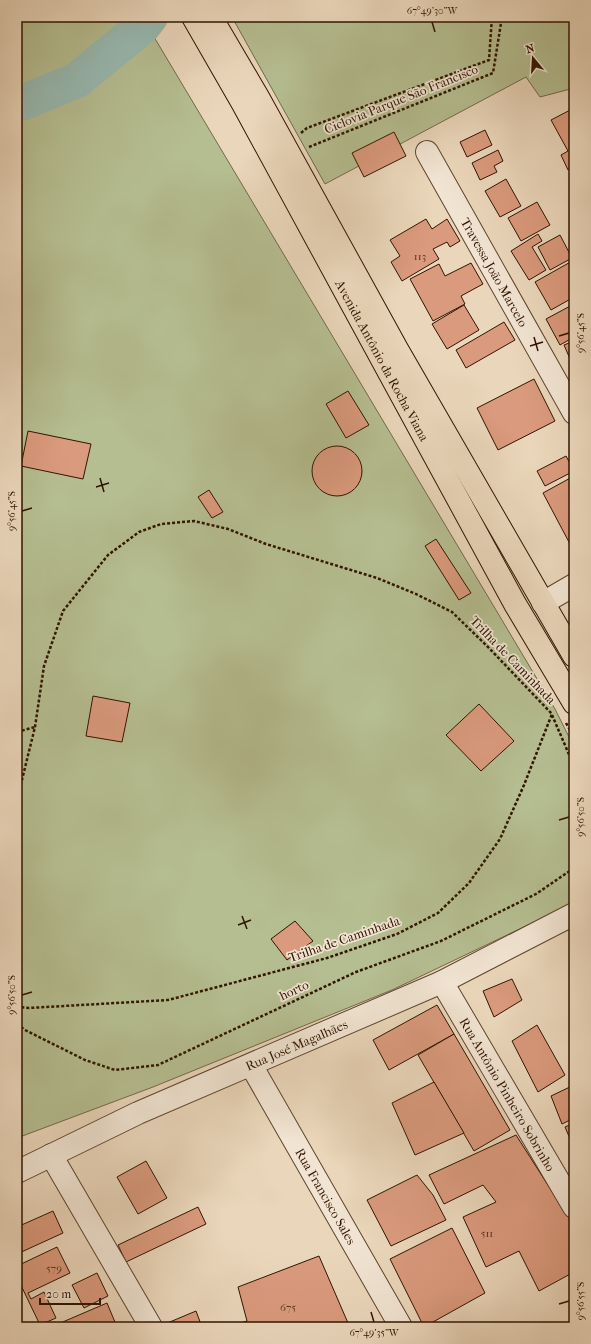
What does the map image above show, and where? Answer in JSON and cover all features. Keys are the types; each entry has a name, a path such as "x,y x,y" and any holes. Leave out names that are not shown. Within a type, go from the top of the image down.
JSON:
{"main road":[{"name":"Avenida Antônio da Rocha Viana","path":"193,17 250,101 285,148 400,356 574,656"},
{"name":"Avenida Antônio da Rocha Viana","path":"212,17 250,101 515,604 574,703"}],"street":[{"name":"Travessa João Marcelo","path":"427,152 574,413"},
{"path":"543,603 574,585"},
{"name":"Rua José Magalhães","path":"17,1172 138,1113 442,982 574,914"},
{"name":"Rua Antônio Pinheiro Sobrinho","path":"442,982 574,1207"},
{"name":"Rua Francisco Sales","path":"252,1065 401,1327"},
{"path":"51,1155 151,1327"}],"path":[{"path":"285,148 307,128 489,60 492,17"},
{"name":"Ciclovia Parque São Francisco","path":"285,148 304,148 493,73 502,17"},
{"name":"Trilha de Caminhada","path":"17,800 35,726 44,666 63,611 108,555 139,532 161,524 194,521 228,529 266,544 377,578 416,594 452,612 552,714 524,785 500,839 469,883 438,913 397,934 327,958 168,1000 29,1008 17,1007"},
{"path":"552,714 574,766"},
{"path":"17,732 35,726"},
{"name":"horto","path":"17,1024 25,1030 85,1060 115,1070 158,1064 356,972 441,941 536,894 574,868"}],"green space":[{"path":"17,17 141,17 157,42 555,709 574,747 574,903 392,990 153,1087 17,1138"},
{"path":"232,17 574,17 574,88 540,97 526,77 325,184"}],"building":[{"path":"574,108 574,167 568,170 561,155 568,151 551,120"},
{"path":"485,130 492,145 467,157 460,142"},
{"path":"394,132 406,156 364,177 352,153"},
{"path":"498,150 503,161 494,166 497,172 480,180 472,163"},
{"path":"506,179 521,206 500,217 485,191"},
{"path":"537,202 550,225 521,241 508,218"},
{"path":"426,219 432,229 447,219 460,241 450,247 447,242 433,249 439,259 402,281 391,262 400,256 390,240"},
{"path":"538,234 542,241 532,247 546,270 529,280 511,251"},
{"path":"560,235 572,258 550,270 538,247"},
{"path":"574,260 574,297 551,310 535,282"},
{"path":"471,263 483,284 461,296 465,304 433,321 410,279 439,264 445,276"},
{"path":"574,304 574,337 560,345 546,319"},
{"path":"464,305 479,330 447,349 432,324"},
{"path":"504,322 515,340 466,368 456,350"},
{"path":"574,341 574,368 564,345"},
{"path":"534,379 555,421 498,450 477,408"},
{"path":"348,391 369,425 346,438 326,404"},
{"path":"28,431 91,444 83,479 21,466"},
{"path":"337,446 346,448 357,457 362,471 360,480 351,491 337,496 328,494 317,485 312,471 314,462 323,451"},
{"path":"566,456 574,471 545,486 537,471"},
{"path":"574,476 574,541 570,544 543,493"},
{"path":"209,490 223,512 212,518 198,497"},
{"path":"436,539 471,593 459,600 425,546"},
{"path":"93,696 130,703 122,742 86,736"},
{"path":"479,704 514,741 481,771 446,735"},
{"path":"295,921 313,941 287,960 271,939"},
{"path":"512,979 522,1000 494,1017 483,991"},
{"path":"437,1005 454,1034 389,1070 373,1040"},
{"path":"537,1025 565,1075 538,1092 512,1041"},
{"path":"454,1034 510,1130 474,1151 418,1055"},
{"path":"434,1082 464,1133 415,1155 392,1103"},
{"path":"574,1085 574,1118 562,1124 551,1096"},
{"path":"574,1123 574,1148 565,1127"},
{"path":"516,1135 574,1226 574,1272 539,1291 519,1251 486,1267 463,1217 496,1202 483,1185 444,1204 429,1175"},
{"path":"146,1161 167,1198 138,1214 117,1177"},
{"path":"417,1175 433,1195 446,1220 391,1246 367,1200"},
{"path":"198,1207 206,1224 126,1262 118,1245"},
{"path":"53,1211 63,1233 17,1254 17,1227"},
{"path":"452,1228 485,1293 424,1327 390,1259"},
{"path":"57,1247 70,1273 28,1293 31,1299 44,1292 56,1318 40,1325 17,1277 17,1266"},
{"path":"319,1256 348,1323 338,1327 227,1327 247,1321 238,1287"},
{"path":"97,1273 108,1296 84,1308 72,1285"},
{"path":"107,1303 117,1327 51,1327"},
{"path":"196,1311 202,1327 166,1327 165,1324"}],"waterway":[{"path":"17,103 22,103 77,80 143,26 150,17"}]}
